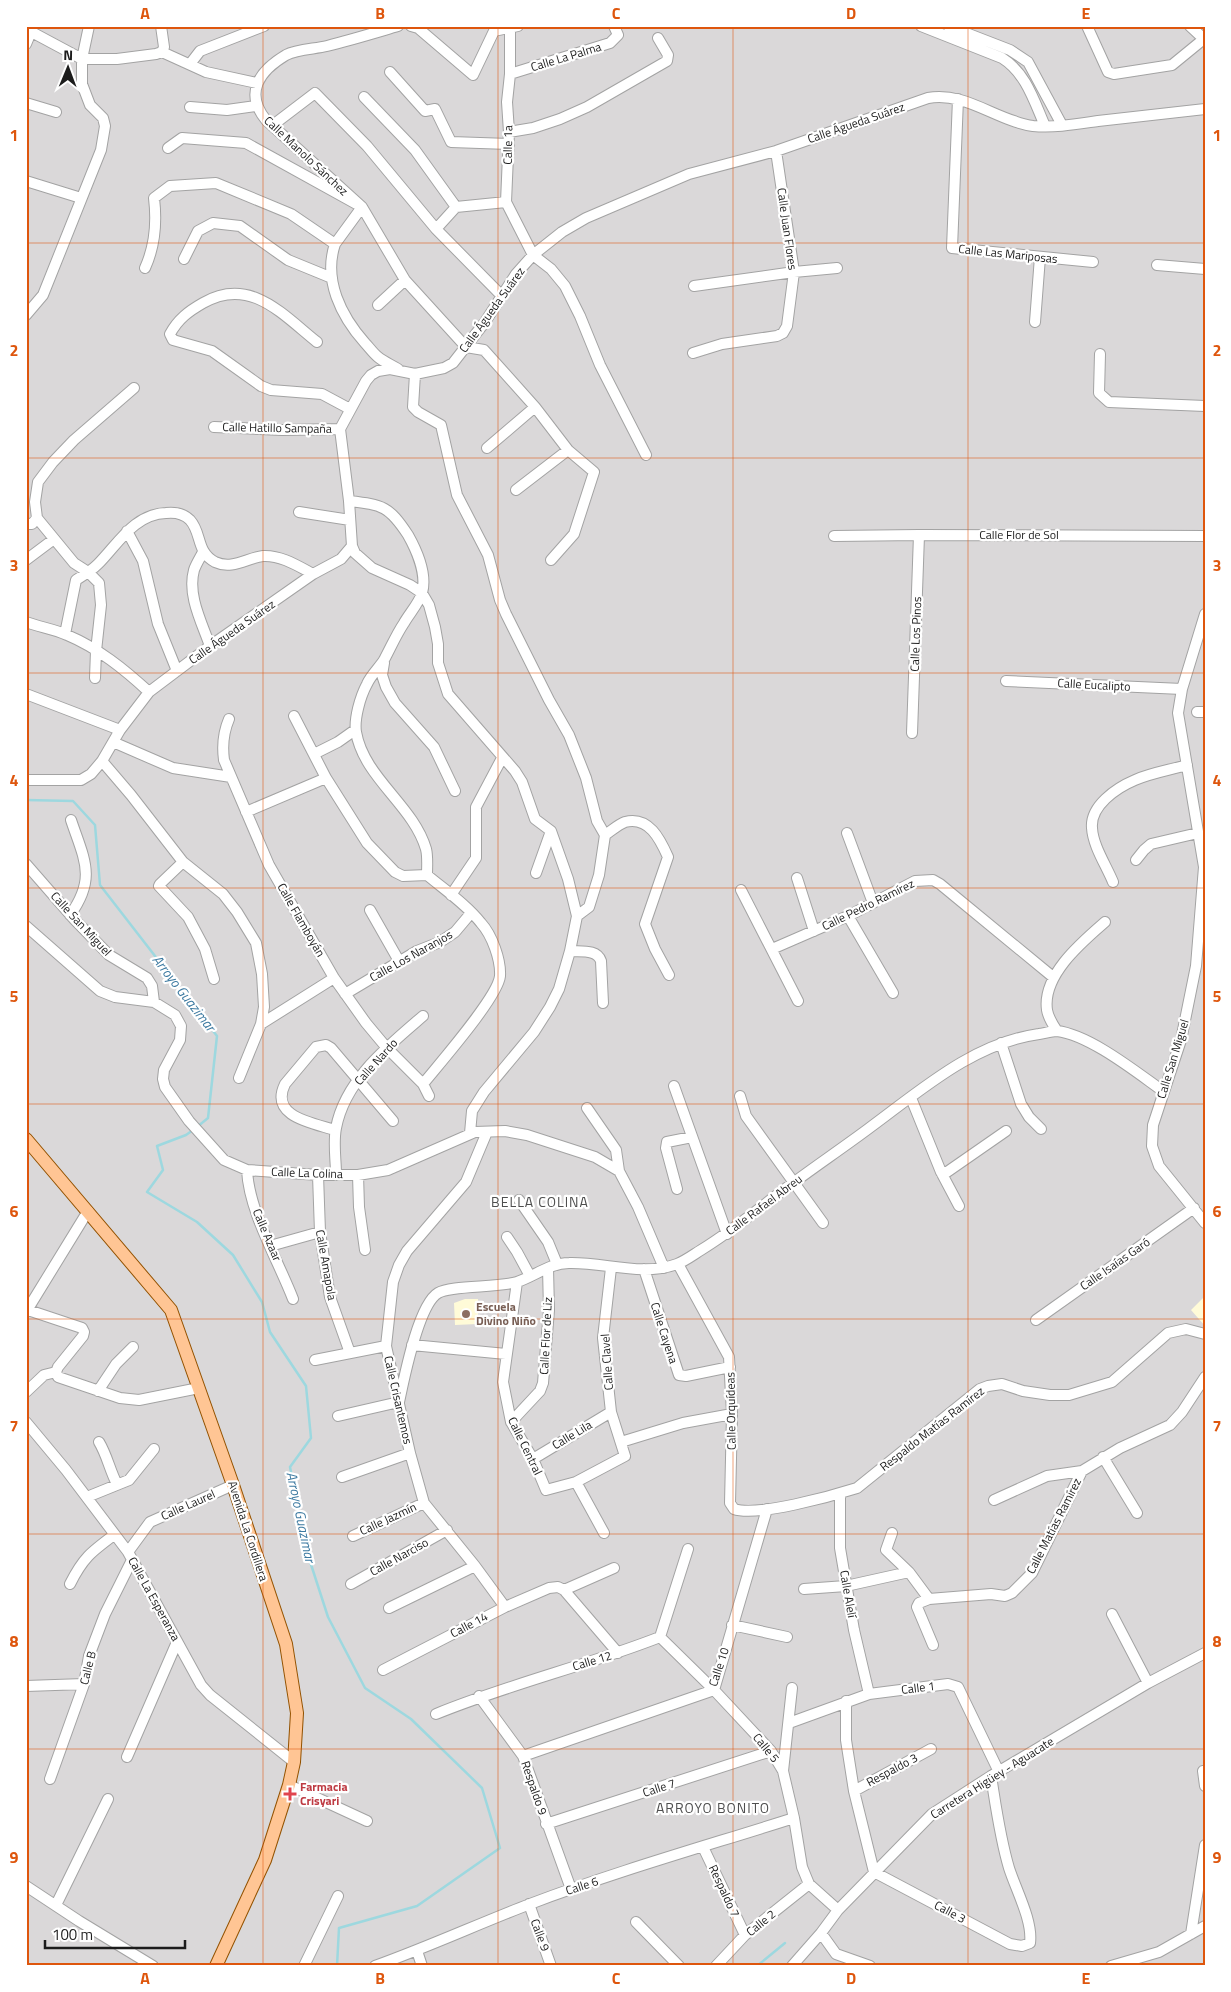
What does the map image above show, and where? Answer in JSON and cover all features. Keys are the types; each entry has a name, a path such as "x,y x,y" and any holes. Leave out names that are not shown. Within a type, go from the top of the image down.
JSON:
{"main road":[{"name":"Avenida La Cordillera","path":"26,1139 171,1310 233,1485 286,1644 297,1713 294,1762 289,1785 265,1860 216,1966"}],"street":[{"path":"26,315 44,295 101,150 105,126 103,118 90,105 82,84 82,59 89,26"},
{"path":"161,26 164,47 162,52"},
{"path":"190,64 200,51 264,26"},
{"path":"26,44 28,30 82,59 117,59 162,52 206,72 256,83 266,71 287,54 327,46 398,26"},
{"path":"411,26 418,28 473,75 494,31 514,27"},
{"path":"921,26 1002,58 1011,64 1019,73 1030,92 1045,126"},
{"path":"948,26 1010,50 1028,62 1062,125"},
{"path":"1087,26 1108,72 1114,74 1172,65 1205,39 1190,26"},
{"name":"Calle 1a","path":"514,27 507,102 509,144 506,202 533,256"},
{"name":"Calle La Palma","path":"510,74 610,43 616,30"},
{"path":"509,132 533,128 587,107 667,61 668,55 658,38"},
{"path":"390,72 424,111 436,109 451,142 509,144"},
{"name":"Calle Manolo Sánchez","path":"256,83 256,106 266,120 362,207 405,280 466,347"},
{"path":"1030,92 1041,86"},
{"path":"273,125 315,93 367,146 436,229 501,295"},
{"name":"Calle Águeda Suárez","path":"340,429 371,375 390,369 415,374 444,368 453,363 485,322 516,274 533,256 562,232 586,218 689,174 776,151 928,98 946,96 958,99 1009,119 1033,126 1062,125 1205,109"},
{"path":"364,97 416,150 456,207"},
{"name":"Calle Las Mariposas","path":"958,99 952,248 1092,262"},
{"path":"26,103 56,112"},
{"path":"190,107 227,110 256,106"},
{"path":"168,148 182,138 246,143 362,207 335,244 331,257 332,278 338,302 352,328 377,356 403,372"},
{"name":"Calle Juan Flores","path":"693,353 722,344 777,336 783,333 787,326 794,272 776,151"},
{"path":"26,181 81,198"},
{"path":"145,268 151,255 156,222 154,198 170,186 216,183 231,188 291,214 335,244"},
{"path":"436,229 456,207 506,202"},
{"path":"184,259 198,231 213,223 240,226 288,260 332,278"},
{"path":"533,256 551,269 565,286 580,316 600,365 646,455"},
{"path":"1035,322 1040,257"},
{"path":"1157,265 1205,269"},
{"path":"694,286 837,268"},
{"path":"378,304 405,280"},
{"path":"317,342 265,301 249,295 231,293 217,295 192,309 181,318 170,334 173,340 212,351 261,386 271,390 322,394 350,409"},
{"path":"466,347 484,350 535,407 568,450 594,472 574,534 551,560"},
{"path":"1100,354 1099,393 1109,402 1205,406"},
{"path":"415,374 413,407 418,412 441,425 457,495 488,555 500,600 506,614 548,700 569,735 586,778 597,821 605,835 600,875 589,906 577,916"},
{"path":"95,678 100,598 99,583 88,572 74,563 37,518 34,502 38,482 53,462 74,440 134,388"},
{"path":"486,448 535,407"},
{"name":"Calle Hatillo Sampaña","path":"214,427 282,430 340,429"},
{"path":"340,429 349,501 352,546 364,562 372,568 422,593 429,605 435,627 438,644 438,663 448,694 522,782 535,819 551,831 568,878 577,916 570,951 559,989 534,1032 484,1092 472,1111 470,1133"},
{"path":"516,490 568,450"},
{"path":"349,501 376,504 389,511 411,540 422,572 422,593 393,640 384,660 367,684 358,710 355,730 359,747 370,765 414,823 426,848 427,875"},
{"path":"65,634 70,619 76,580 88,572 127,531 138,522 156,513 178,512 190,520 203,552 216,562 239,564 263,556 280,558 313,574"},
{"path":"299,512 350,520"},
{"path":"26,524 32,524 37,518"},
{"path":"127,531 143,561 158,624 177,671"},
{"name":"Calle Flor de Sol","path":"834,536 919,534 1205,536"},
{"name":"Calle Los Pinos","path":"912,733 919,534"},
{"path":"26,560 54,539"},
{"name":"Calle Águeda Suárez","path":"26,780 82,780 91,774 102,762 120,730 148,692 313,574 341,559 352,546"},
{"path":"203,552 194,569 191,585 195,603 210,646"},
{"name":"Calle San Miguel","path":"1205,614 1182,689 1178,713 1204,867 1196,966 1181,1040 1153,1125 1152,1146 1159,1166 1205,1223"},
{"path":"26,622 65,634 96,650 125,670 148,692"},
{"path":"384,660 382,675 395,703 434,747 455,791"},
{"name":"Calle Eucalipto","path":"1006,681 1182,689"},
{"path":"26,694 120,730"},
{"path":"294,716 326,778 367,843 395,872 403,876 427,875 482,923 492,941 500,976 497,986 471,1024 423,1084"},
{"name":"Calle Flamboyán","path":"229,719 224,731 222,745 224,760 269,865 345,994 386,1047 423,1084 429,1096"},
{"path":"314,754 338,742 355,730"},
{"path":"113,742 173,768 230,777"},
{"path":"451,896 476,858 476,808 502,758"},
{"path":"102,762 131,795 183,862 223,894 237,912 256,943 262,974 264,1007 262,1024 239,1078"},
{"path":"1113,882 1094,839 1092,818 1096,808 1114,793 1135,780 1187,765"},
{"path":"246,812 326,778"},
{"path":"70,914 79,902 86,886 86,868 71,820"},
{"path":"605,835 624,822 640,822 653,828 668,857 645,924 654,949 669,975"},
{"path":"536,873 551,831"},
{"path":"847,833 873,903"},
{"path":"1136,860 1151,844 1198,833"},
{"path":"183,862 159,886 188,917 205,950 214,980"},
{"name":"Calle San Miguel","path":"26,864 109,955 147,978 152,986 154,1002"},
{"path":"797,878 814,931"},
{"name":"Calle Pedro Ramírez","path":"772,949 848,916 915,882 933,880 1053,976"},
{"path":"742,890 798,1001"},
{"path":"370,910 399,961"},
{"name":"Calle Los Naranjos","path":"345,994 417,951 440,942 455,932 471,913"},
{"path":"848,916 892,993"},
{"path":"1057,1031 1047,1012 1046,1002 1053,976 1084,940 1106,922"},
{"name":"Calle La Colina","path":"26,926 100,991 115,997 154,1002 175,1015 181,1026 180,1040 164,1070 165,1087 189,1121 224,1160 247,1170 318,1175 358,1175 388,1170 470,1133 505,1131 527,1135 595,1158 619,1171"},
{"path":"570,951 595,952 599,955 601,961 602,1003"},
{"path":"262,1024 334,978"},
{"name":"Calle Nardo","path":"336,1174 335,1130 346,1098 358,1079 386,1047 424,1016"},
{"name":"Calle Rafael Abreu","path":"399,1402 412,1345 428,1306 439,1292 517,1282 552,1266 571,1262 611,1268 644,1269 664,1268 678,1264 727,1234 794,1182 949,1070 982,1050 1019,1036 1057,1031 1081,1038 1115,1058 1163,1091"},
{"path":"1000,1044 1024,1110 1041,1129"},
{"path":"335,1130 291,1116 281,1099 285,1084 316,1048 320,1046 331,1048 393,1121"},
{"path":"674,1086 727,1234"},
{"path":"740,1096 746,1116 823,1224"},
{"path":"911,1098 942,1172 959,1206"},
{"path":"586,1108 616,1150 619,1171 638,1207 664,1268"},
{"path":"942,1172 948,1171 1006,1131"},
{"name":"Calle Crisantemos","path":"487,1132 466,1182 406,1251 399,1265 393,1282 386,1346 410,1453 424,1503 475,1566 504,1607"},
{"path":"677,1189 666,1148 667,1142 692,1137"},
{"name":"Calle Azaar","path":"247,1170 248,1188 293,1299"},
{"name":"Calle Amapola","path":"318,1175 320,1232 330,1297 350,1353"},
{"path":"358,1175 359,1207 365,1250"},
{"path":"520,1200 548,1242 552,1266"},
{"name":"Calle Isaías Garó","path":"1036,1320 1194,1208"},
{"path":"56,1372 84,1332 82,1328 27,1311 88,1211"},
{"path":"270,1246 320,1232"},
{"path":"507,1237 518,1252 530,1276"},
{"name":"Calle Orquídeas","path":"678,1264 729,1356 732,1414 730,1503 734,1509"},
{"name":"Calle Flor de Liz","path":"511,1422 540,1391 543,1383 552,1266"},
{"name":"Calle Clavel","path":"576,1482 625,1456 611,1412 604,1338 611,1268"},
{"name":"Calle Cayena","path":"644,1269 679,1376 730,1367"},
{"name":"Calle Central","path":"517,1282 503,1382 511,1422 533,1459 546,1490 576,1482"},
{"name":"Respaldo Matías Ramírez","path":"734,1509 740,1512 767,1509 840,1494 857,1488 980,1389 988,1386 1002,1384 1023,1391 1050,1395 1069,1395 1112,1382 1168,1333 1186,1329 1205,1334"},
{"path":"412,1345 506,1354"},
{"path":"315,1360 386,1346"},
{"path":"98,1390 116,1364 133,1347"},
{"path":"56,1372 58,1377 120,1398 139,1400 199,1388"},
{"path":"26,1392 44,1375 56,1372"},
{"name":"Calle Matías Ramírez","path":"929,1599 991,1594 1005,1596 1012,1593 1032,1573 1082,1471 1103,1457 1170,1425 1182,1412 1205,1377"},
{"path":"338,1416 399,1402"},
{"name":"Calle Lila","path":"533,1459 611,1412"},
{"path":"621,1442 684,1424 732,1414"},
{"name":"Calle La Esperanza","path":"26,1422 87,1497 130,1556 201,1685 210,1695 294,1762"},
{"path":"99,1442 117,1484"},
{"path":"87,1497 129,1480 154,1449"},
{"path":"342,1477 410,1453"},
{"path":"1103,1457 1137,1513"},
{"path":"994,1500 1047,1476 1082,1471"},
{"path":"576,1482 604,1533"},
{"name":"Calle Laurel","path":"130,1556 150,1522 233,1485"},
{"name":"Calle Alelí","path":"840,1494 840,1548 846,1586 869,1694"},
{"name":"Calle Jazmín","path":"353,1536 424,1503"},
{"name":"Calle 10","path":"523,1756 714,1690 767,1509"},
{"name":"Calle Narciso","path":"351,1584 447,1530"},
{"path":"892,1533 886,1550 908,1572 929,1599 919,1603 917,1607 933,1645"},
{"path":"70,1584 80,1564 90,1553 114,1535"},
{"path":"660,1637 688,1549"},
{"name":"Calle B","path":"50,1779 84,1684 89,1656 130,1556"},
{"path":"389,1608 475,1566"},
{"name":"Calle 14","path":"383,1670 504,1607 549,1588 561,1588 614,1568"},
{"path":"804,1589 846,1586 908,1572"},
{"path":"561,1588 618,1653"},
{"path":"1112,1614 1148,1683"},
{"path":"732,1625 787,1638"},
{"name":"Calle 12","path":"436,1714 479,1696 618,1653 660,1637"},
{"name":"Calle 5","path":"660,1637 714,1690 771,1751 783,1771 794,1818 802,1867 809,1884 838,1910"},
{"path":"127,1757 177,1642"},
{"name":"Carretera Higüey - Aguacate","path":"792,1966 838,1910 932,1814 995,1774 1148,1683 1205,1653"},
{"path":"26,1686 84,1684"},
{"name":"Calle 1","path":"789,1723 869,1694 948,1684 958,1687 995,1774"},
{"path":"783,1771 792,1688"},
{"name":"Respaldo 9","path":"479,1696 523,1756 571,1889"},
{"path":"846,1701 846,1740 854,1791 874,1872"},
{"name":"Respaldo 3","path":"854,1791 931,1749"},
{"name":"Calle 7","path":"546,1824 771,1751"},
{"path":"1203,1771 1205,1786"},
{"name":"Calle 3","path":"874,1872 1010,1944 1022,1946 1030,1943 1030,1929 1009,1867 999,1827 995,1774"},
{"path":"289,1785 367,1821"},
{"path":"56,1905 108,1799"},
{"name":"Calle 6","path":"375,1966 571,1889 794,1818"},
{"path":"1191,1934 1205,1845"},
{"name":"Respaldo 7","path":"703,1847 745,1935"},
{"name":"Calle 2","path":"716,1966 745,1935 809,1884"},
{"path":"26,1886 153,1966"},
{"path":"304,1966 338,1896"},
{"name":"Calle 9","path":"529,1904 551,1966"},
{"path":"636,1922 679,1966"},
{"path":"1111,1966 1159,1952 1205,1926"},
{"path":"821,1933 836,1954 837,1966"},
{"path":"417,1951 422,1966"},
{"path":"836,1954 870,1966"}],"shaded area":[{"path":"26,26 1205,26 1205,1966 26,1966"},
{"path":"1205,1296 1205,1326 1191,1310"},
{"name":"Escuela Divino Niño","path":"465,1299 478,1299 478,1324 455,1325 454,1303"}],"waterway":[{"name":"Arroyo Guazimar","path":"26,800 73,801 95,825 100,885 217,1036 208,1118 197,1127"},
{"name":"Arroyo Guazimar","path":"193,1130 186,1135 157,1146 163,1170 147,1192 197,1222 233,1255 262,1302 270,1332 306,1386 311,1438 290,1467 306,1549 328,1617 365,1688 411,1719 482,1788 500,1848 417,1906 339,1928 337,1966"},
{"path":"757,1966 785,1943"}],"place":[{"name":"Escuela Divino Niño","path":"466,1314"},
{"name":"Farmacia Crisyari","path":"290,1794"}],"district":[{"name":"BELLA COLINA","path":"540,1202"},
{"name":"ARROYO BONITO","path":"713,1808"}]}
